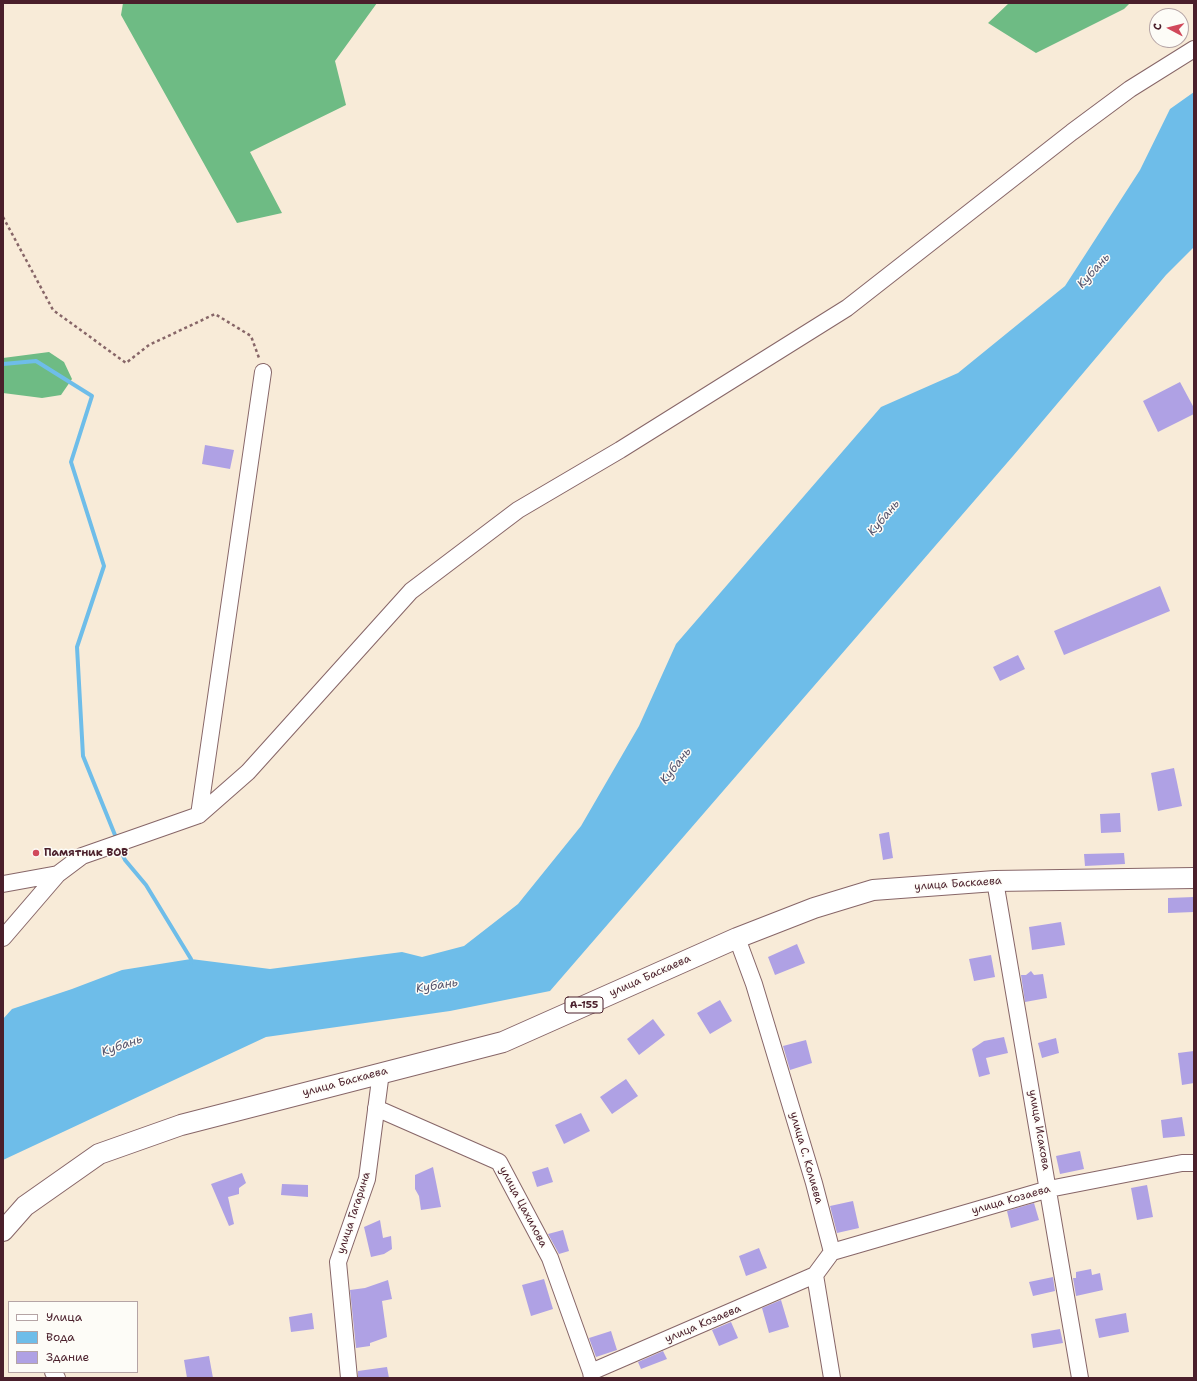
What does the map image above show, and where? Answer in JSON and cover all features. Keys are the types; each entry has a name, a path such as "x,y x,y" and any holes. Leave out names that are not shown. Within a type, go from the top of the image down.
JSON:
{"main road":[{"name":"улица Баскаева","path":"3,1231 25,1206 99,1154 181,1125 381,1072 503,1042 737,938 814,908 873,890 995,881 1194,878"}],"street":[{"path":"3,938 58,874 82,856 199,815 248,772 411,591 518,510 626,446 847,308 1095,115 1130,89 1194,49"},
{"path":"199,815 263,372"},
{"path":"3,884 58,874"},
{"name":"улица Исакова","path":"995,881 1049,1189 1080,1378"},
{"name":"улица С. Колиева","path":"737,938 754,984 812,1176 832,1252"},
{"name":"улица Гагарина","path":"349,1378 338,1262 367,1179 381,1072"},
{"name":"улица Цахилова","path":"376,1108 499,1162 550,1258 591,1375"},
{"name":"улица Козаева","path":"832,1252 1049,1189 1194,1163"},
{"path":"832,1252 815,1275 832,1378"},
{"name":"улица Козаева","path":"591,1375 815,1275"}],"path":[{"path":"3,217 53,310 126,363 149,345 215,314 251,336 263,372"}],"green space":[{"path":"123,3 377,3 335,61 346,105 250,152 282,213 237,223 121,15"},
{"path":"1009,3 1130,3 1124,9 1036,53 988,23"},
{"path":"49,352 64,362 72,379 61,395 42,398 3,393 3,358"}],"water":[{"name":"Кубань","path":"1194,92 1194,247 1166,275 1013,456 550,991 450,1011 266,1037 3,1160 3,1019 12,1009 122,970 191,959 270,969 402,952 422,957 464,946 518,904 581,826 639,726 676,644 881,407 958,373 1065,286 1140,170 1170,109"}],"building":[{"path":"1180,382 1194,408 1194,414 1158,432 1143,401"},
{"path":"205,445 234,450 230,469 202,464"},
{"path":"1160,586 1170,611 1064,655 1054,631"},
{"path":"1018,655 1025,669 1000,681 993,667"},
{"path":"1174,768 1182,806 1158,811 1151,773"},
{"path":"1120,813 1121,832 1101,833 1100,814"},
{"path":"889,832 893,858 883,860 879,834"},
{"path":"1124,853 1125,864 1085,866 1084,854"},
{"path":"1194,897 1194,912 1168,913 1168,898"},
{"path":"1061,922 1065,945 1032,950 1029,927"},
{"path":"797,944 805,963 775,975 768,957"},
{"path":"991,955 995,977 974,981 969,959"},
{"path":"1031,971 1034,975 1043,974 1047,998 1025,1002 1021,975 1026,975"},
{"path":"720,1000 732,1021 710,1034 697,1013"},
{"path":"653,1019 665,1035 639,1055 627,1039"},
{"path":"1004,1037 1008,1053 986,1058 990,1074 979,1077 972,1049 984,1041"},
{"path":"1056,1038 1059,1053 1042,1058 1038,1043"},
{"path":"806,1040 812,1063 790,1070 783,1046"},
{"path":"1194,1051 1194,1083 1182,1085 1178,1053"},
{"path":"626,1079 638,1096 612,1114 600,1097"},
{"path":"581,1113 590,1131 564,1144 555,1125"},
{"path":"1182,1117 1185,1136 1163,1138 1161,1120"},
{"path":"1080,1151 1084,1169 1060,1174 1056,1156"},
{"path":"433,1167 441,1207 421,1210 419,1196 415,1189 415,1175"},
{"path":"548,1167 553,1182 537,1187 532,1172"},
{"path":"242,1173 246,1183 239,1188 239,1194 228,1197 234,1224 229,1226 211,1184"},
{"path":"282,1184 308,1185 308,1197 281,1195"},
{"path":"1147,1185 1153,1217 1137,1220 1131,1188"},
{"path":"853,1201 859,1228 837,1233 830,1206"},
{"path":"1034,1203 1039,1220 1011,1228 1007,1211"},
{"path":"380,1220 383,1238 391,1236 392,1249 384,1254 371,1257 364,1227"},
{"path":"563,1230 569,1251 559,1254 548,1234"},
{"path":"759,1248 767,1268 746,1276 739,1256"},
{"path":"1091,1269 1092,1275 1100,1273 1103,1290 1076,1296 1073,1278 1076,1278 1076,1272"},
{"path":"1053,1277 1055,1291 1033,1296 1029,1282"},
{"path":"544,1279 553,1309 531,1316 522,1285"},
{"path":"388,1280 392,1299 382,1301 387,1337 370,1343 370,1346 356,1348 350,1290 365,1288"},
{"path":"781,1300 789,1327 769,1333 762,1308"},
{"path":"312,1313 314,1329 291,1332 289,1317"},
{"path":"1126,1313 1129,1332 1099,1338 1095,1319"},
{"path":"731,1322 738,1338 719,1346 712,1330"},
{"path":"1060,1329 1063,1343 1033,1348 1031,1334"},
{"path":"611,1331 617,1350 596,1357 589,1338"},
{"path":"663,1351 667,1359 641,1369 638,1362"},
{"path":"209,1356 213,1378 187,1378 184,1360"},
{"path":"387,1367 389,1378 358,1378 358,1371"}],"waterway":[{"path":"3,364 36,361 92,396 71,462 104,566 77,647 83,756 117,840"},
{"path":"119,847 125,860 146,885 191,959 191,963"}],"place":[{"name":"Памятник ВОВ","path":"36,853"}]}
